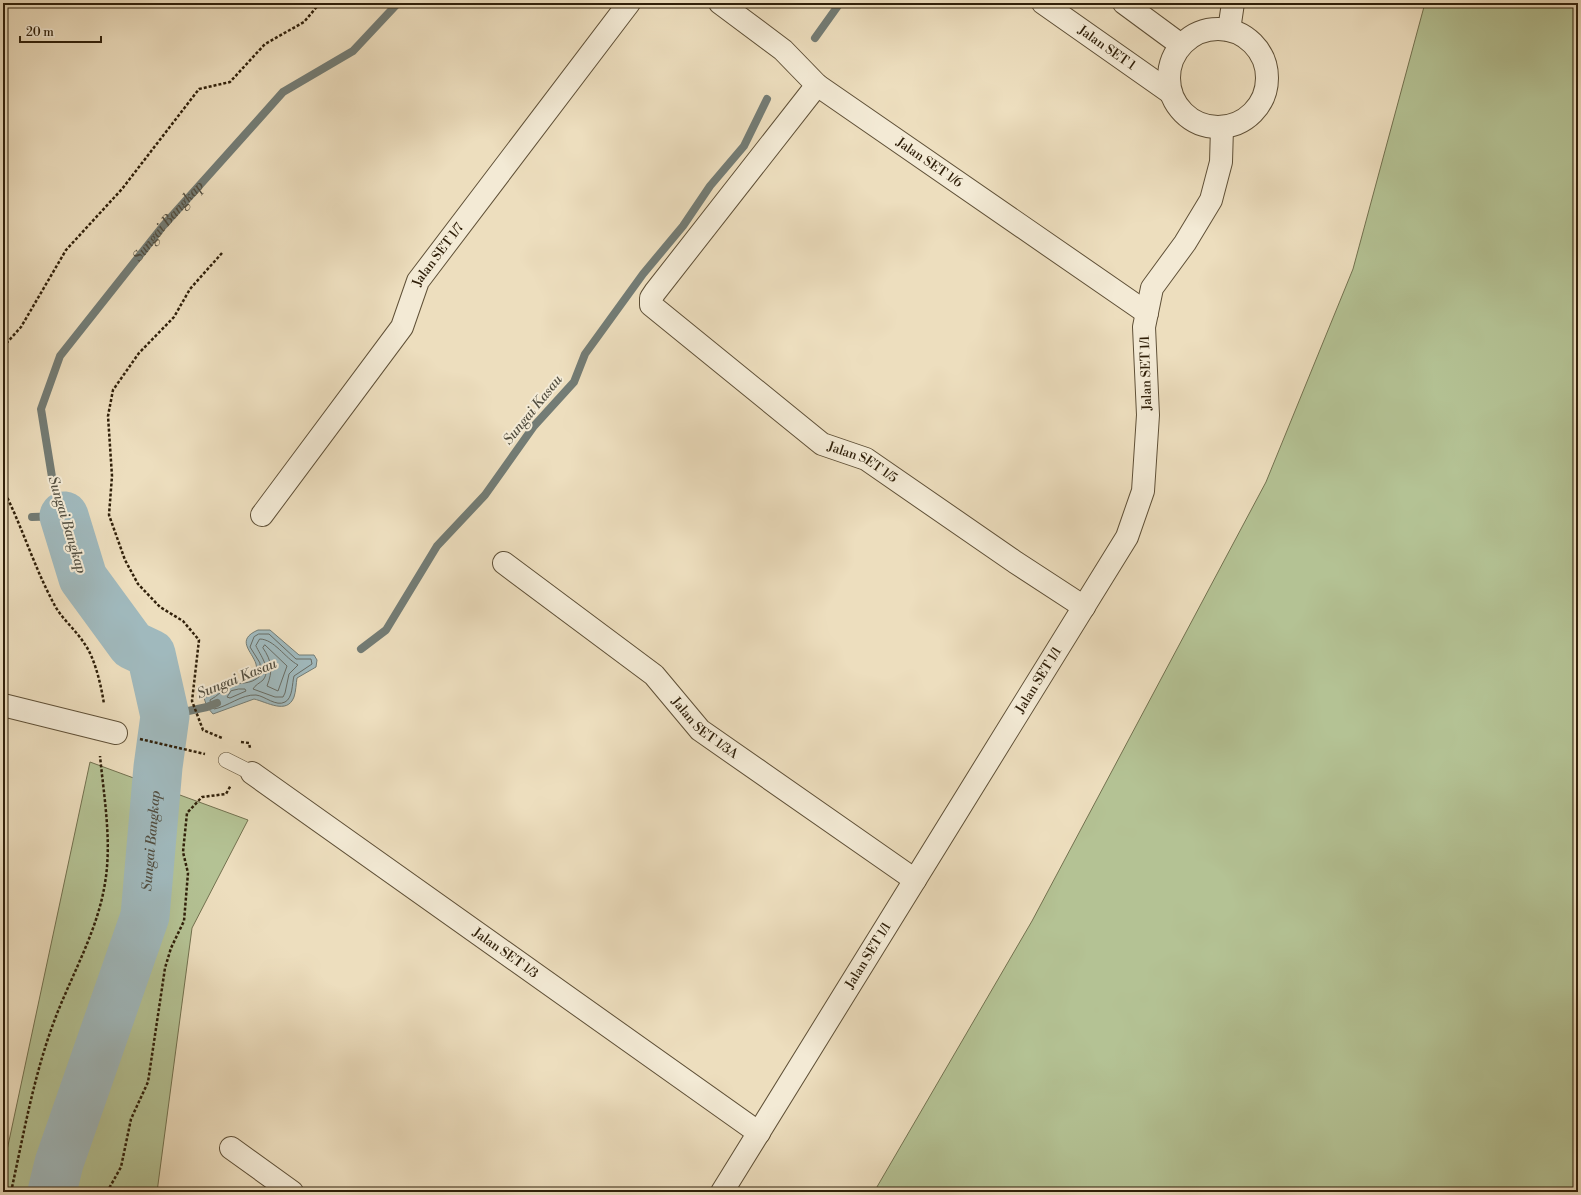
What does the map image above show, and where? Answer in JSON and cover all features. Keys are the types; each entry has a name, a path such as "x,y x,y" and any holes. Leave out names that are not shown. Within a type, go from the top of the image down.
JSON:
{"street":[{"name":"Jalan SET 1/7","path":"262,515 402,327 418,281 629,3"},
{"name":"Jalan SET 1/6","path":"720,3 783,50 817,85 1147,313"},
{"name":"Jalan SET 1","path":"1043,3 1170,93"},
{"path":"1124,3 1181,45"},
{"path":"1229,30 1233,3"},
{"path":"1211,29 1229,30 1243,36 1256,45 1264,58 1268,74 1267,89 1261,104 1250,116 1237,124 1222,128 1205,126 1190,119 1178,108 1170,93 1168,80 1169,68 1174,55 1181,45 1195,34 1211,29"},
{"name":"Jalan SET 1/5","path":"817,85 655,292 651,298 651,305 822,444 866,459 1015,562 1084,607"},
{"name":"Jalan SET 1/1","path":"722,1192 1127,537 1143,491 1148,415 1144,327 1152,288 1185,243 1211,200 1221,162 1222,128"},
{"name":"Jalan SET 1/3A","path":"504,564 654,675 700,730 916,880"},
{"path":"3,705 111,731"},
{"name":"Jalan SET 1/3","path":"247,770 759,1133"},
{"path":"231,1148 292,1192"}],"lane":[{"path":"226,760 247,770"}],"path":[{"path":"3,347 20,327 66,250 122,189 199,89 230,82 265,44 304,22 320,3"},
{"path":"222,253 190,289 174,317 139,353 112,390 108,416 112,476 109,515 124,560 138,584 160,607 183,621 199,640 192,701 203,730 216,737 229,739"},
{"path":"3,489 18,518 39,574 55,606 85,644 100,682 106,717 111,731 100,753 107,841 106,881 98,918 52,1026 40,1060 11,1192"},
{"path":"111,731 226,760"},
{"path":"107,1192 121,1167 131,1119 148,1082 165,968 171,948 184,921 188,873 182,852 187,813 202,797 226,794 247,770 251,752 249,743 236,741"}],"green space":[{"path":"1425,3 1578,3 1578,1192 874,1192 1032,921 1266,482 1353,269"},
{"path":"90,762 248,820 192,928 157,1192 3,1192 3,1169"}],"water":[{"path":"258,630 270,630 299,655 314,655 317,660 316,667 297,678 294,697 287,705 276,706 254,699 213,714 207,707 204,698 218,691 226,683 249,679 256,674 256,664 246,642 247,638 251,634"}],"waterway":[{"name":"Sungai Bangkap","path":"32,517 64,516 52,477 41,409 60,356 163,226 283,92 353,51 398,3"},
{"name":"Sungai Kasau","path":"815,38 840,3"},
{"name":"Sungai Kasau","path":"361,649 386,630 437,546 485,495 534,426 574,382 585,354 643,274 683,226 710,186 744,146 767,99"},
{"name":"Sungai Bangkap","path":"52,1192 59,1163 145,916 158,767 165,716 151,654 132,645 83,578 64,516"},
{"name":"Sungai Kasau","path":"165,716 207,707 217,703"}]}
